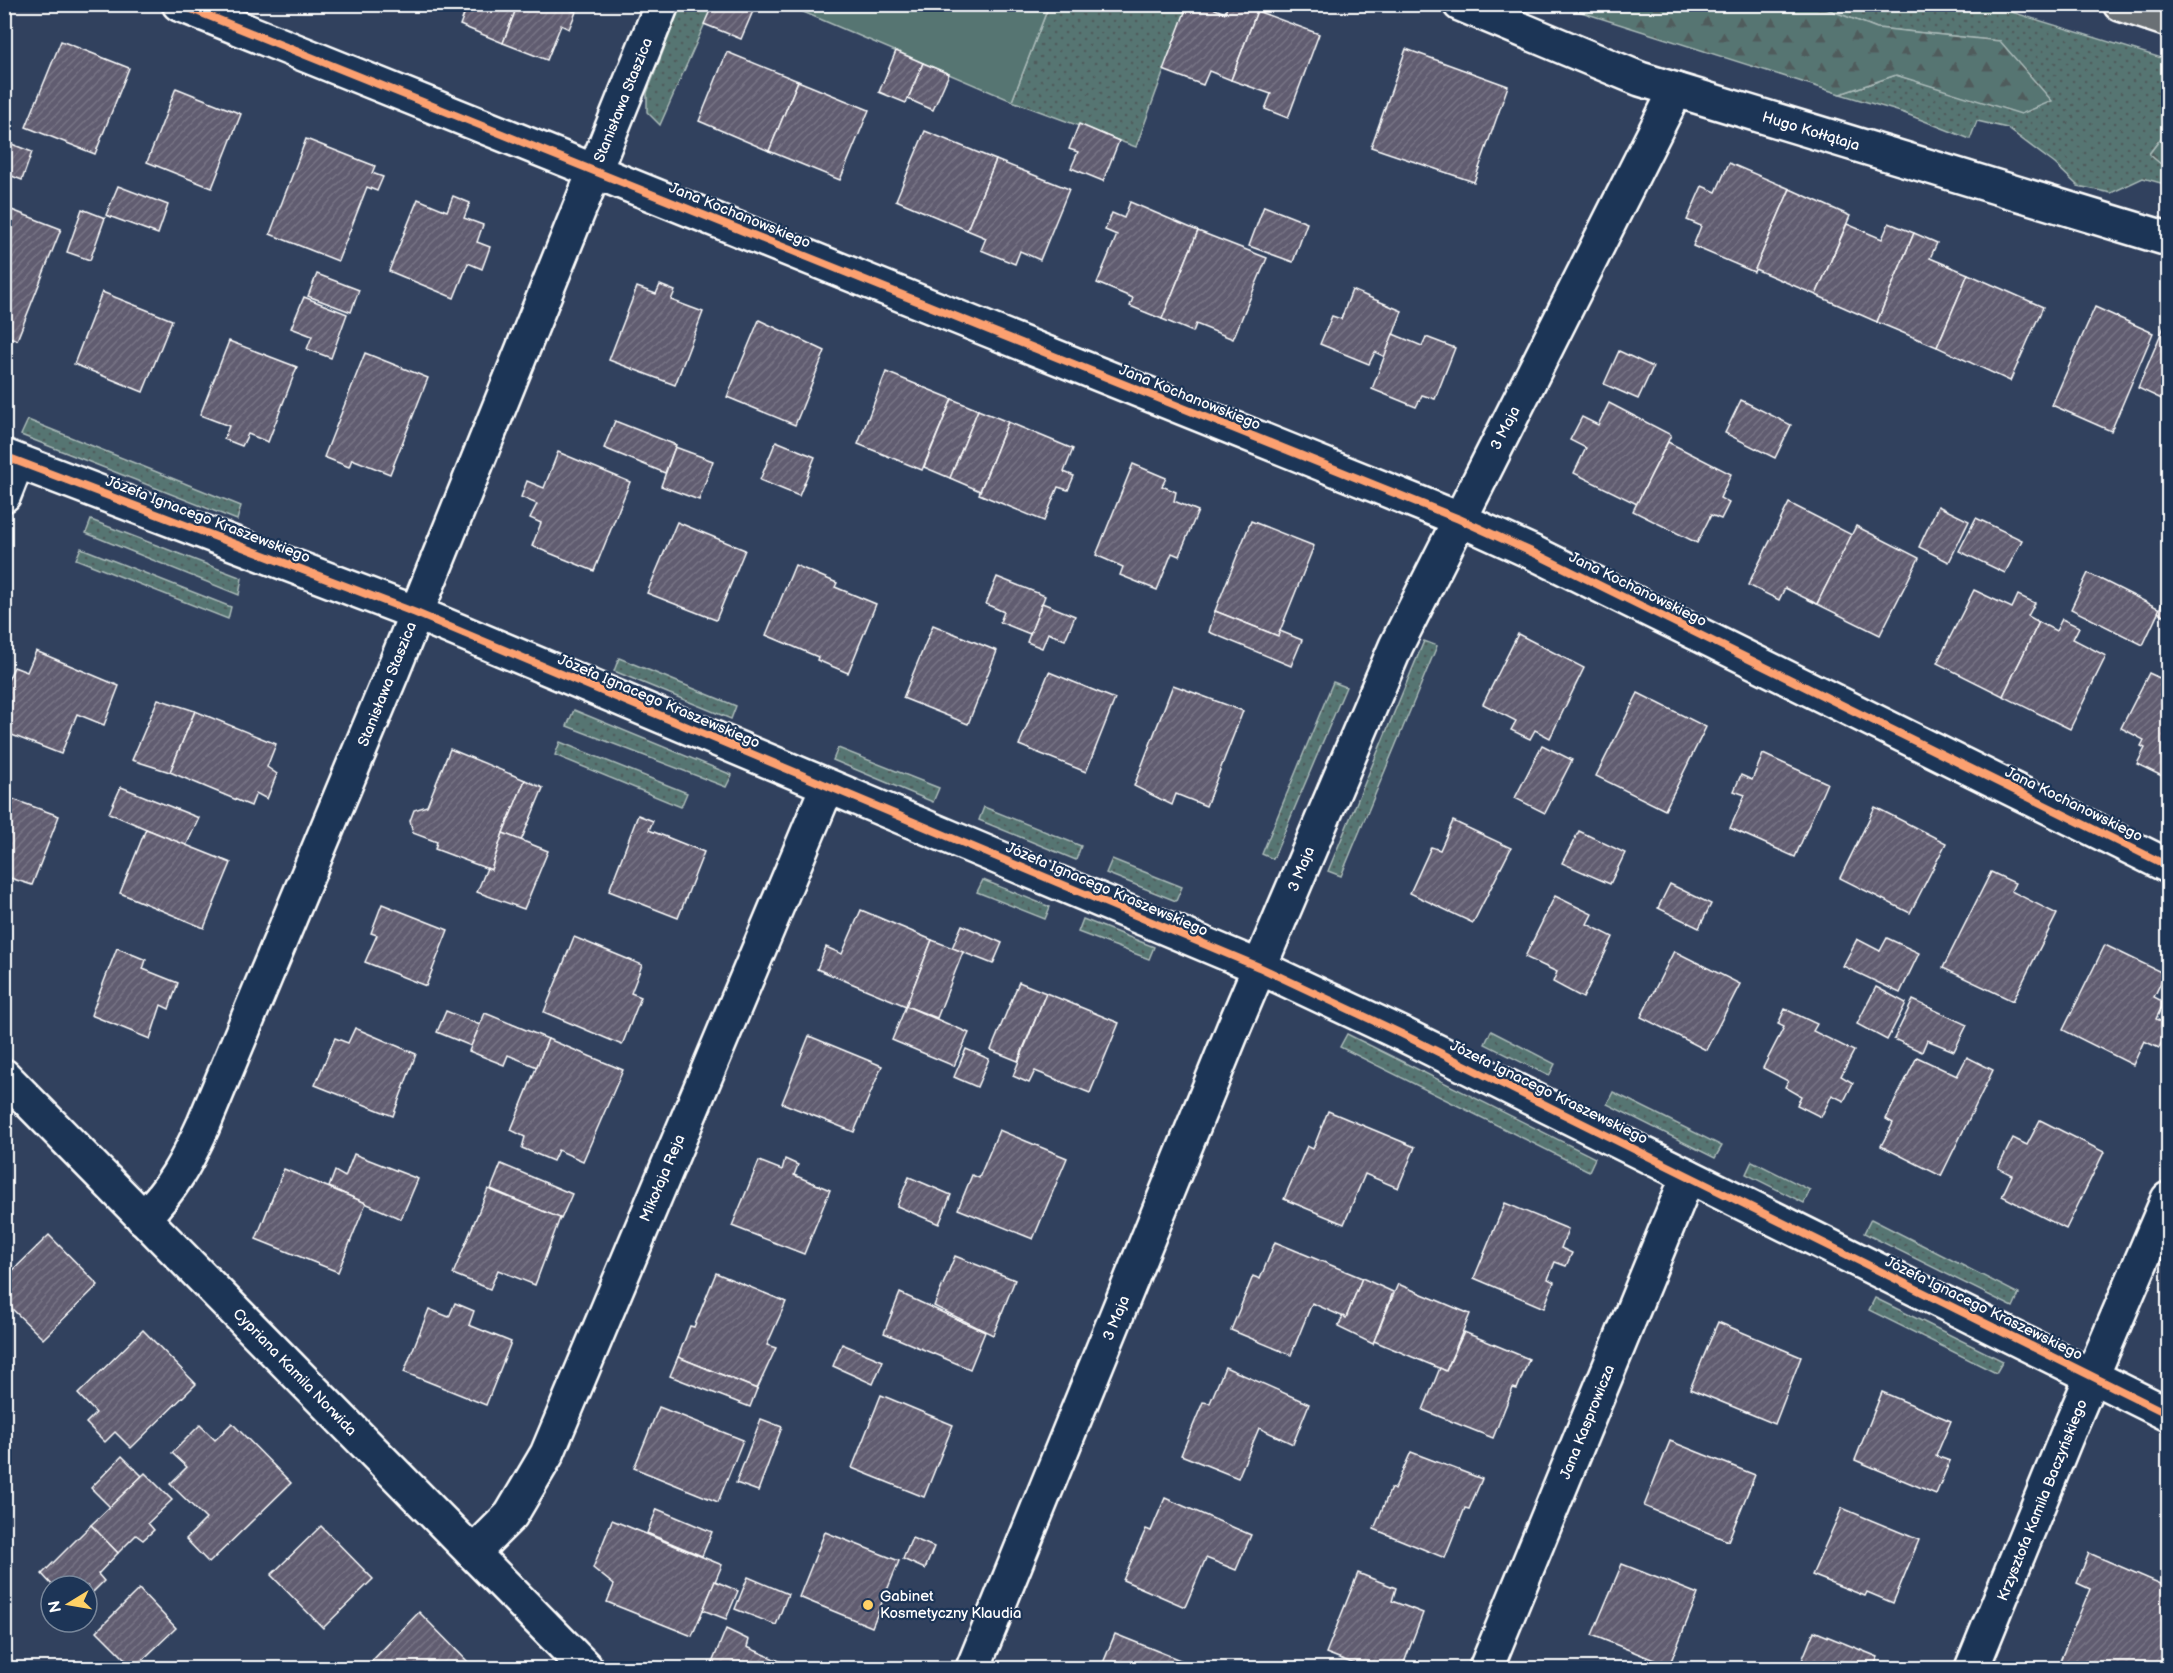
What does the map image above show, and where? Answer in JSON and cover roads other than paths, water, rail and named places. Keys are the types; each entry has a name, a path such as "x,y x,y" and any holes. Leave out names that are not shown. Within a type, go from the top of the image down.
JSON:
{"main road":[{"path":"2120,4 2169,20"}],"street":[{"name":"Jana Kochanowskiego","path":"179,4 1459,519 1555,563 2169,866"},
{"name":"Stanisława Staszica","path":"144,1218 166,1195 183,1171 203,1126 416,612 662,4"},
{"name":"Hugo Kołłątaja","path":"1460,4 1640,80 2169,240"},
{"name":"3 Maja","path":"973,1668 1259,967 1401,636 1676,90"},
{"name":"Józefa Ignacego Kraszewskiego","path":"11,459 416,612 1259,967 2169,1414"},
{"path":"4,495 11,459"},
{"name":"Mikołaja Reja","path":"473,1553 511,1515 547,1454 827,787"},
{"name":"Cypriana Kamila Norwida","path":"4,1076 586,1668"},
{"name":"Jana Kasprowicza","path":"1486,1668 1688,1176"},
{"name":"Krzysztofa Kamila Baczyńskiego","path":"1972,1668 2092,1377 2169,1199"}],"place":[{"name":"Gabinet Kosmetyczny Klaudia","path":"868,1605"}]}
